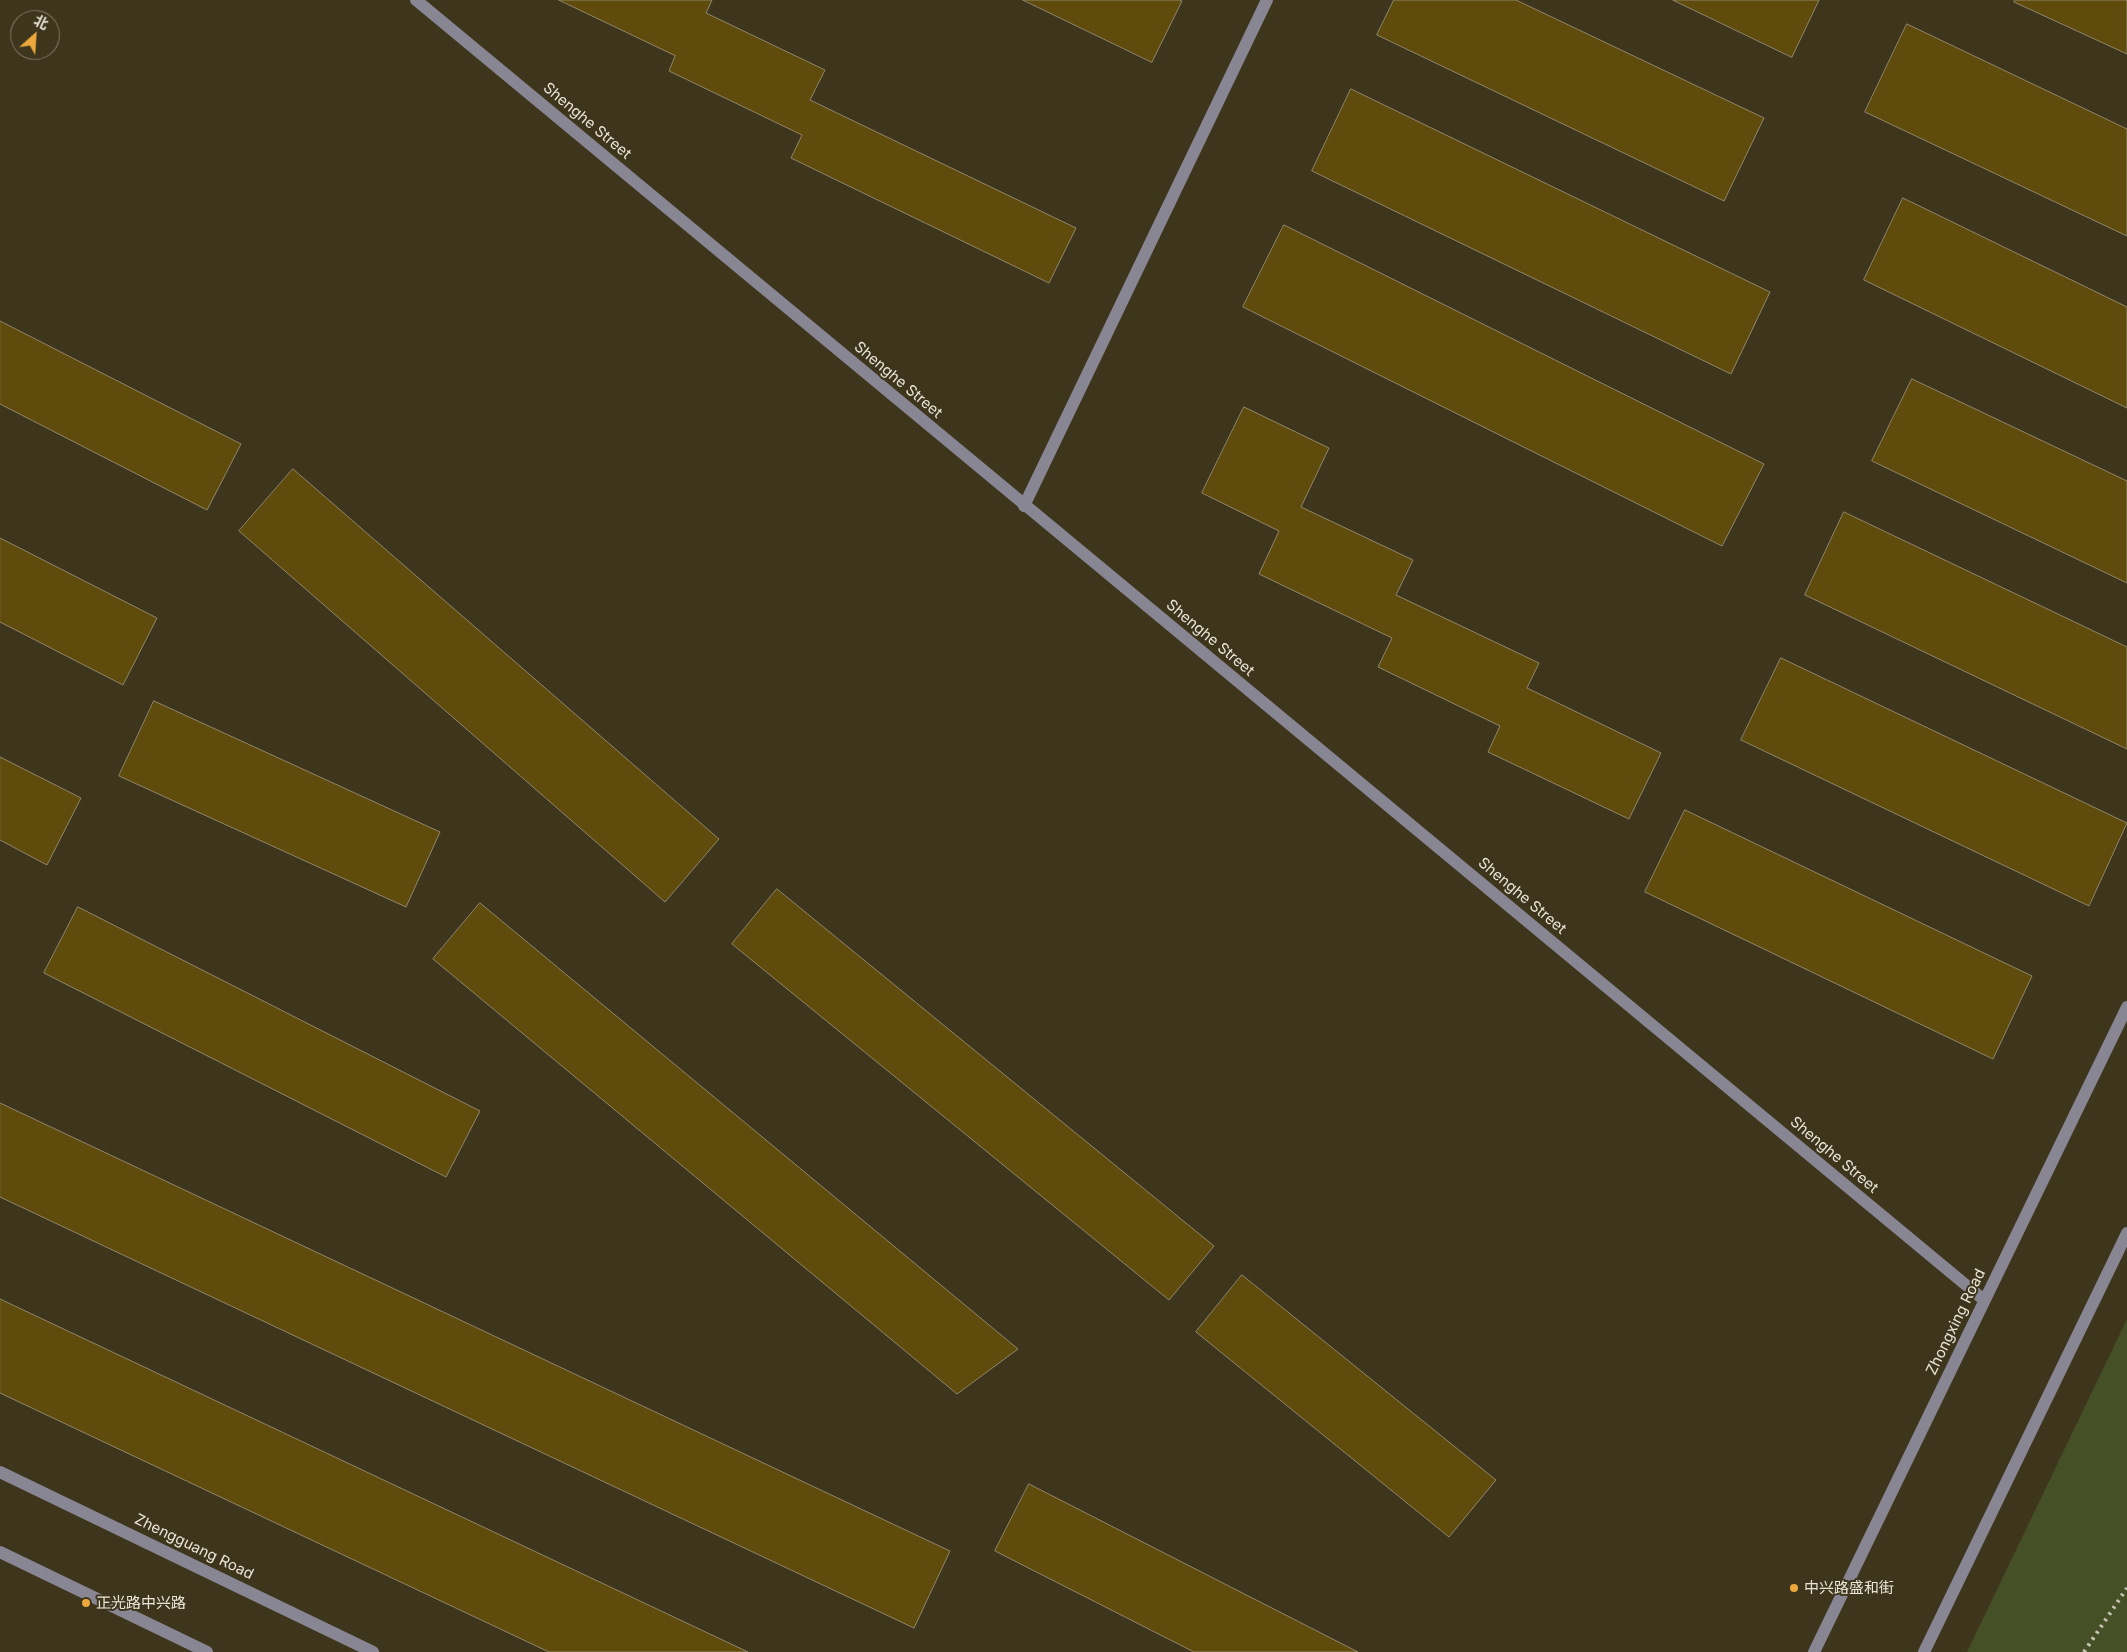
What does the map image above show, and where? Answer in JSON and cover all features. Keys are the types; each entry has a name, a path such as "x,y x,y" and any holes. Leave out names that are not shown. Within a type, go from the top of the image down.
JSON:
{"street":[{"name":"Shenghe Street","path":"416,0 1984,1300"},
{"path":"1024,506 1267,0"},
{"name":"Zhongxing Road","path":"1814,1652 2127,1007"},
{"path":"1924,1652 2127,1233"},
{"name":"Zhengguang Road","path":"0,1472 372,1652"},
{"path":"0,1552 207,1652"}],"green space":[{"path":"2127,1319 2127,1652 1967,1652"}],"building":[{"path":"559,0 712,0 706,13 825,70 810,100 1076,228 1049,283 791,158 802,135 669,71 675,56"},
{"path":"1023,0 1179,0 1182,1 1152,62"},
{"path":"1394,0 1516,0 1764,118 1724,201 1377,35"},
{"path":"1673,0 1819,0 1792,57"},
{"path":"2015,0 2127,0 2127,54 2014,2"},
{"path":"1907,24 2127,129 2127,236 1865,112"},
{"path":"1351,89 1770,292 1731,374 1312,171"},
{"path":"1903,198 2127,307 2127,408 1864,280"},
{"path":"1284,225 1764,464 1722,546 1243,307"},
{"path":"0,321 241,444 207,510 0,404"},
{"path":"1912,379 2127,481 2127,583 1872,461"},
{"path":"1244,407 1329,448 1301,507 1413,560 1396,595 1539,663 1527,688 1661,753 1629,819 1488,752 1500,726 1378,667 1392,638 1259,574 1279,531 1202,493"},
{"path":"293,469 719,839 665,902 239,531"},
{"path":"1844,512 2127,647 2127,749 1805,595"},
{"path":"0,538 157,618 123,685 0,622"},
{"path":"1781,658 2127,823 2089,906 1741,740"},
{"path":"154,701 440,832 406,907 119,776"},
{"path":"0,757 81,798 47,865 0,840"},
{"path":"1685,810 2032,976 1993,1059 1645,892"},
{"path":"777,889 1214,1246 1169,1300 732,944"},
{"path":"480,903 1018,1349 957,1394 433,959"},
{"path":"78,907 480,1111 446,1177 44,973"},
{"path":"0,1103 950,1551 914,1628 0,1197"},
{"path":"1242,1275 1496,1480 1449,1537 1196,1332"},
{"path":"0,1299 748,1652 549,1652 0,1393"},
{"path":"1029,1484 1358,1652 1194,1652 995,1551"}],"railway":[{"path":"2084,1652 2127,1588"}],"place":[{"name":"中兴路盛和街","path":"1794,1588"},
{"name":"正光路中兴路","path":"86,1603"}]}
